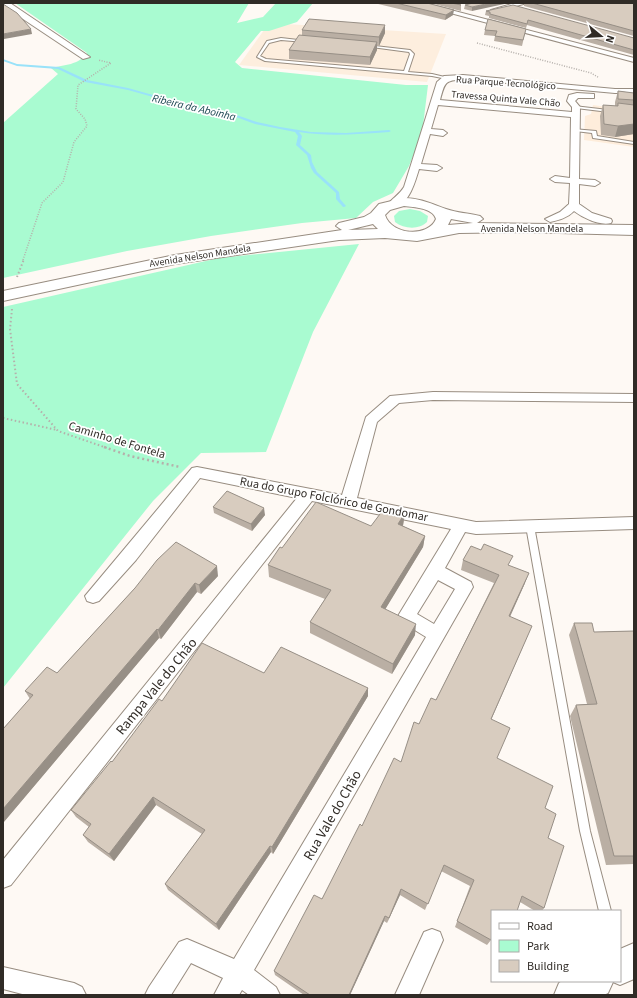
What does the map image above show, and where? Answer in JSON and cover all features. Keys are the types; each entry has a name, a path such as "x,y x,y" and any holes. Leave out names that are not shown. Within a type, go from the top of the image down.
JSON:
{"main road":[{"path":"394,203 410,202 425,204"},
{"name":"Avenida Nelson Mandela","path":"3,286 161,251 251,237 340,227 369,220 377,216 380,211 394,203"},
{"name":"Avenida Nelson Mandela","path":"425,204 440,212 466,218 634,222"},
{"path":"431,233 439,229 443,224 443,218 440,212"},
{"path":"377,216 378,222 382,227 400,234"},
{"name":"Avenida Nelson Mandela","path":"7,302 135,266 200,254 311,238 378,233 421,235 459,228 522,227 634,230"},
{"path":"571,995 593,982"}],"street":[{"path":"6,3 10,8 86,57"},
{"path":"416,3 634,60"},
{"path":"465,16 498,6 526,7"},
{"name":"Rua Parque Tecnológico","path":"394,203 401,199 409,187 441,82 448,78 463,77 600,86 634,91"},
{"path":"550,219 564,214 571,209 574,204 576,111 571,101 572,97 576,95 634,99"},
{"name":"Travessa Quinta Vale Chão","path":"435,102 576,111"},
{"path":"426,131 443,133"},
{"path":"415,166 437,168"},
{"path":"555,179 595,183"},
{"path":"409,187 413,196 425,204"},
{"path":"574,204 579,211 587,216 607,221"},
{"path":"348,502 371,420 395,399 433,396 634,398"},
{"path":"93,596 130,556 197,472"},
{"name":"Rua do Grupo Folclórico de Gondomar","path":"197,472 476,528 634,523"},
{"name":"Rampa Vale do Chão","path":"3,877 309,494"},
{"path":"437,635 406,616 461,525"},
{"name":"Rua Vale do Chão","path":"226,995 465,587 435,570"},
{"path":"407,995 432,940"},
{"path":"157,995 187,950 239,973 268,995"},
{"path":"3,978 74,995"}],"lane":[{"path":"311,42 273,40 268,42 258,56 265,60 406,72 448,78"},
{"path":"357,46 410,51 412,54 406,72"},
{"path":"576,111 634,114"},
{"path":"575,130 594,132 594,137 634,142"},
{"path":"530,526 585,832 605,910"}],"path":[{"path":"477,43 591,73 598,76 600,86"},
{"path":"17,277 33,234 42,204 63,182 74,142 87,126 85,119 76,109 78,85 110,63 86,57"},
{"name":"Caminho de Fontela","path":"7,302 17,384 58,431 130,456 197,472"},
{"path":"3,418 58,431"}],"shaded area":[{"path":"286,24 446,34 427,82 239,65 267,26"},
{"path":"593,105 634,111 634,147 584,140 585,116 591,114"}],"green space":[{"path":"15,3 249,3 237,23 263,17 276,3 313,3 297,22 269,31 261,31 235,62 242,68 406,85 428,85 422,134 409,166 393,193 373,202 356,218 302,223 211,236 127,251 3,278 3,123 58,74 51,68 76,62 87,53"},
{"path":"410,209 420,211 428,216 427,222 424,225 411,228 395,222 394,216 399,211"},
{"path":"359,244 313,332 266,452 201,453 153,501 3,688 3,307 219,258"}],"building":[{"path":"396,3 427,3 454,10 446,15"},
{"path":"473,3 490,3 472,7 465,5"},
{"path":"532,3 634,3 634,31"},
{"path":"3,4 17,13 31,29 3,34"},
{"path":"513,5 634,38 634,50 528,20 527,24 490,14 490,12 486,11"},
{"path":"309,19 385,25 379,37 302,30"},
{"path":"488,19 526,29 523,40 495,36 497,31 485,30"},
{"path":"299,35 377,42 370,57 289,50"},
{"path":"618,91 634,93 634,100 618,99"},
{"path":"618,103 634,105 634,124 618,126 604,124 603,105 618,106"},
{"path":"227,491 264,508 251,524 213,507"},
{"path":"316,502 371,526 386,506 405,513 398,524 425,536 381,607 416,624 393,664 310,622 331,590 268,565 280,547 282,548"},
{"path":"176,542 217,566 199,585 195,583 158,630 157,629 3,809 3,729 33,695 25,691 47,667 57,673 135,588 157,560"},
{"path":"484,544 513,556 508,565 529,573 509,616 532,626 491,719 510,728 497,758 553,786 545,808 556,814 548,838 564,846 544,908 522,896 517,910 491,910 491,940 457,921 474,880 444,865 428,904 401,889 389,918 385,916 349,995 310,995 274,971 314,895 322,899 360,824 362,826 394,758 401,762 414,722 419,724 431,698 436,700 499,575 463,560 471,546 481,550"},
{"path":"574,623 592,623 594,632 634,631 634,856 614,856 576,705 597,704"},
{"path":"202,643 264,673 281,647 368,688 272,847 270,846 216,924 165,884 205,830 153,797 109,854 83,835 91,824 71,810 111,761 112,762 159,699 162,701"}],"waterway":[{"name":"Ribeira da Aboinha","path":"3,60 17,65 59,68 86,81 128,89 203,110 225,112 256,123 296,131"},
{"name":"Ribeira da Aboinha","path":"296,131 311,133 346,134 389,131"},
{"path":"296,131 300,136 298,145 309,155 310,162 319,177 338,193 338,199 344,206"}]}
